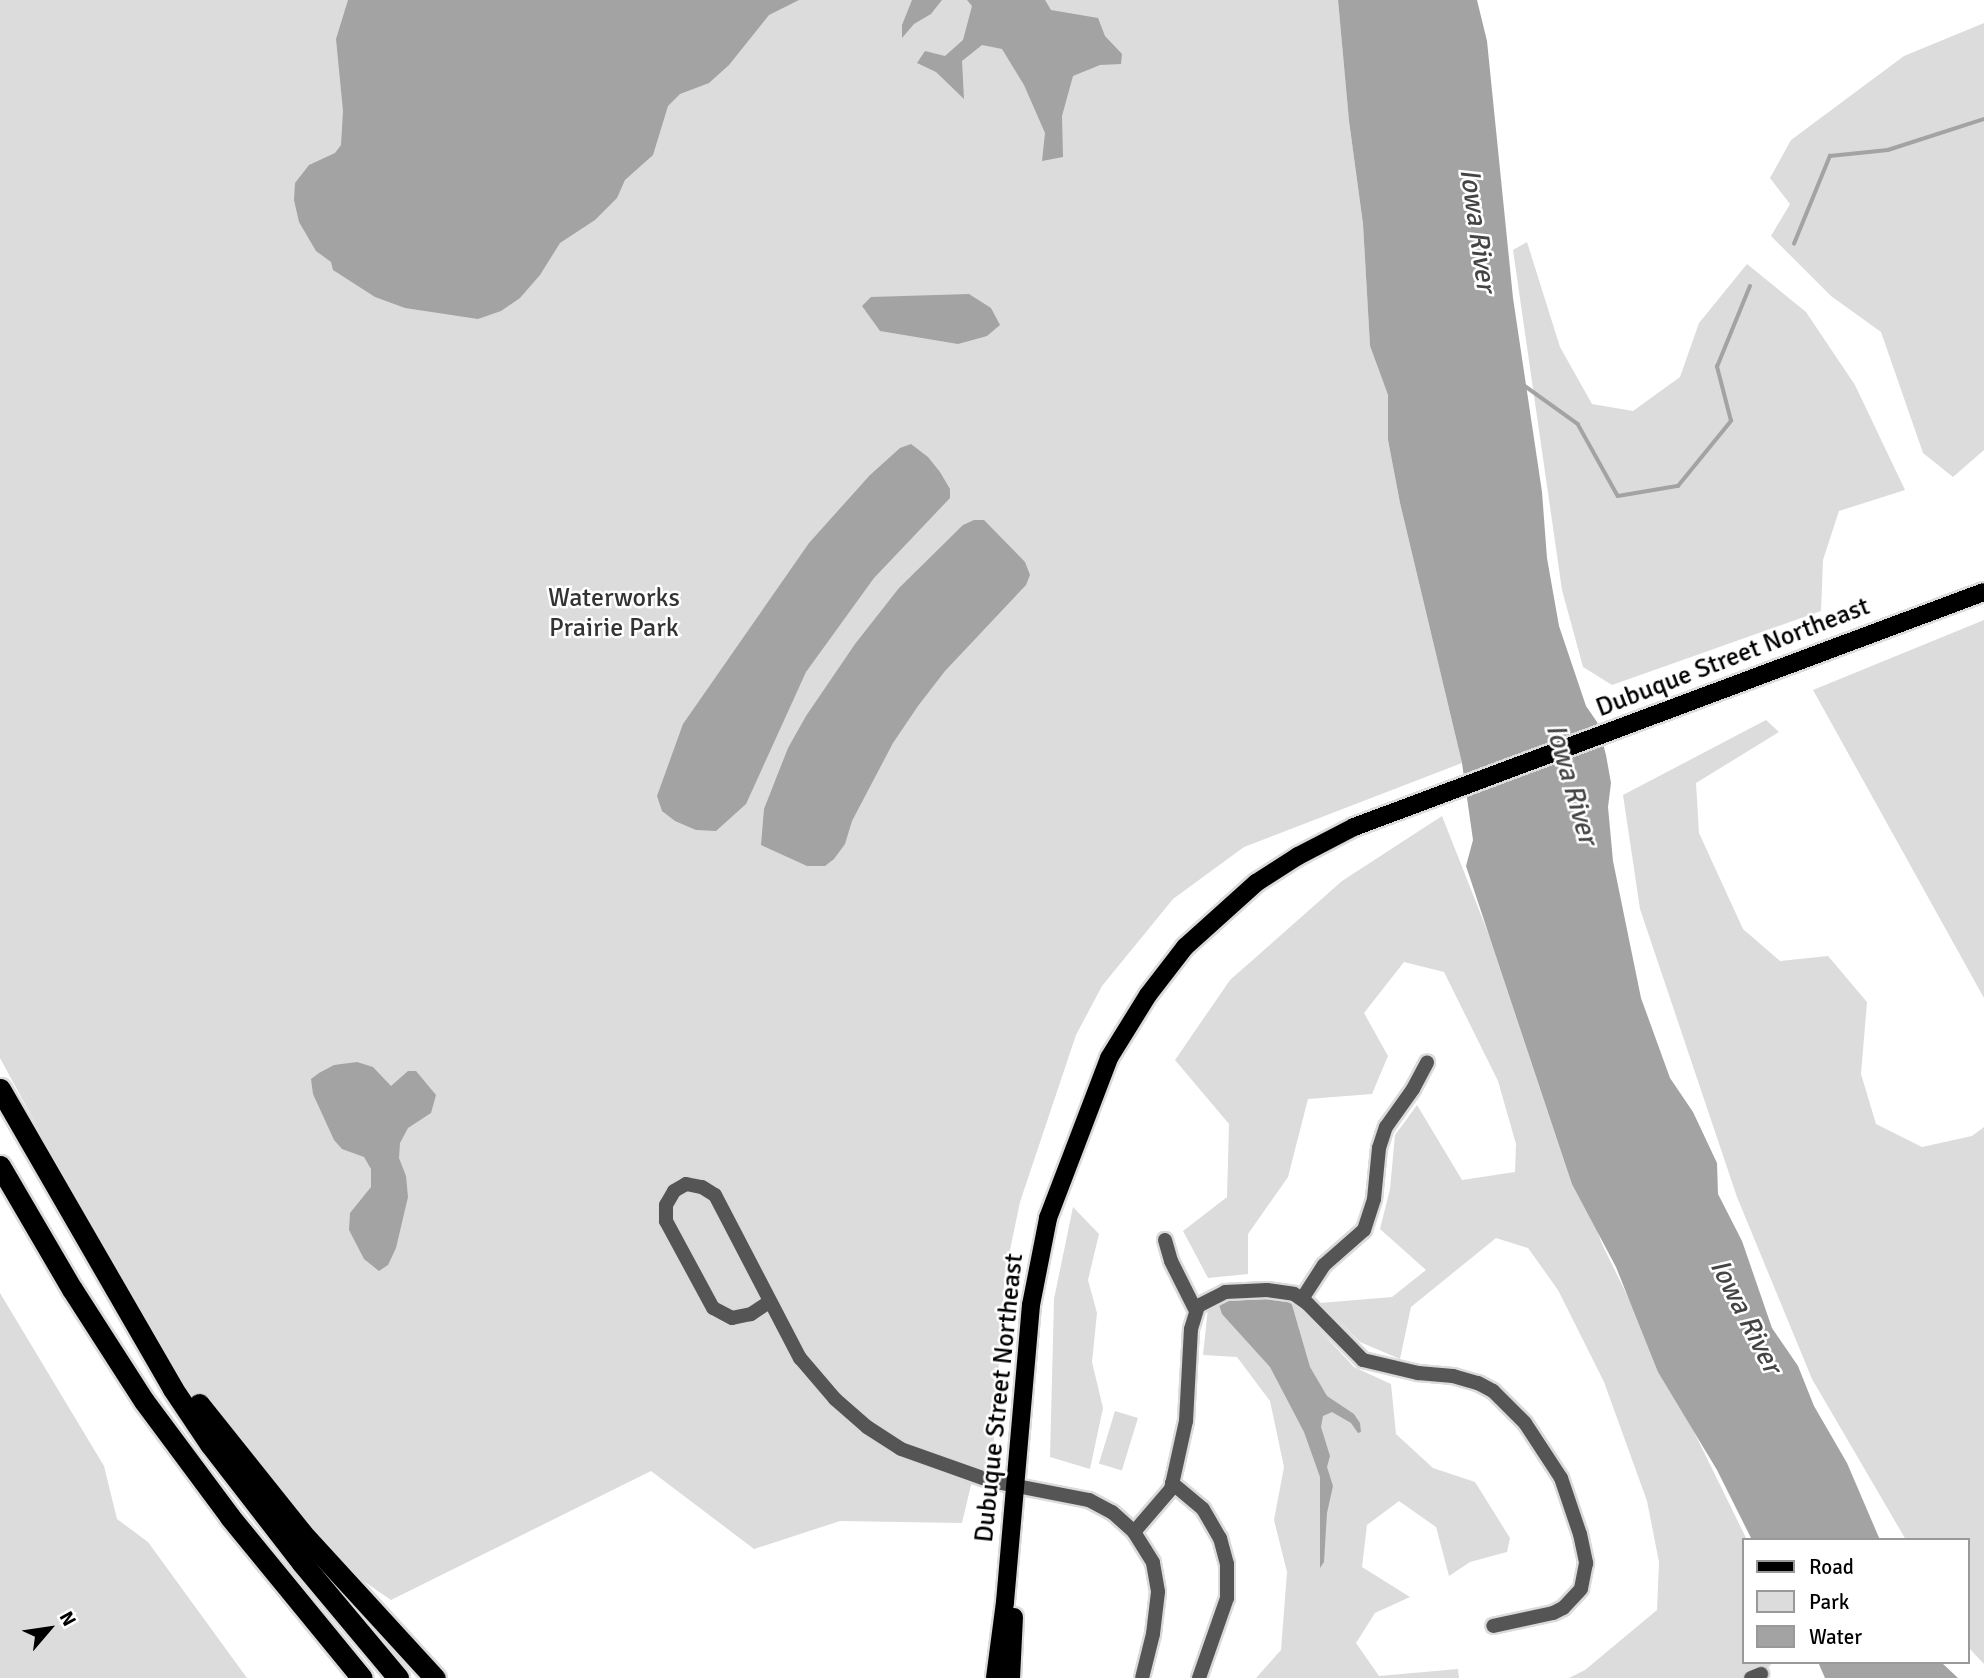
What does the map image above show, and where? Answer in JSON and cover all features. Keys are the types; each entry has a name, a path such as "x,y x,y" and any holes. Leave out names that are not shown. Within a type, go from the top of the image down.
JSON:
{"highway":[{"path":"0,1088 173,1389 210,1444 302,1563 398,1678"},
{"path":"0,1166 72,1289 144,1401 352,1678"},
{"path":"123,1302 160,1356 301,1532 435,1678"},
{"path":"270,1566 362,1678"}],"main road":[{"name":"Dubuque Street Northeast","path":"995,1678 1015,1497 1021,1396 1037,1266 1062,1177 1109,1058 1126,1028 1185,947 1256,883 1338,834 1984,592"},
{"path":"1011,1678 1015,1497"}],"street":[{"path":"1301,1299 1324,1265 1364,1230 1374,1199 1378,1149 1386,1127 1427,1063"},
{"path":"769,1302 751,1314 732,1318 713,1308 666,1221 666,1205 674,1191 687,1184 702,1187 715,1195 800,1358 835,1399 867,1427 901,1448 1015,1497 1063,1493 1089,1500 1112,1512 1134,1532 1153,1563 1157,1592 1153,1634 1142,1678"},
{"path":"1164,1240 1171,1261 1196,1311"},
{"path":"1134,1532 1168,1496 1172,1483 1186,1421 1191,1329 1196,1311 1214,1296 1241,1290 1279,1291 1301,1299 1363,1360 1376,1365 1478,1382 1493,1391 1525,1423 1561,1478 1580,1534 1586,1563 1581,1588 1563,1608 1553,1613 1493,1626"},
{"path":"1172,1483 1203,1509 1220,1538 1227,1564 1227,1598 1199,1678"}],"green space":[{"name":"Waterworks Prairie Park","path":"0,0 1338,0 1349,121 1363,224 1370,346 1388,395 1388,440 1400,503 1462,763 1244,847 1173,899 1102,986 1076,1035 1020,1202 1005,1274 991,1481 979,1477 971,1485 962,1523 840,1521 754,1549 651,1471 391,1600 314,1547 161,1356 0,1058"},
{"path":"1984,23 1984,450 1953,477 1923,453 1881,332 1831,296 1771,236 1790,204 1770,178 1791,140 1904,56"},
{"path":"1527,242 1560,347 1592,404 1633,411 1680,377 1699,323 1747,264 1806,312 1855,385 1905,490 1839,511 1823,560 1821,611 1612,685 1583,667 1562,590 1513,250"},
{"path":"1984,620 1984,998 1813,690"},
{"path":"1766,720 1779,732 1696,783 1699,833 1743,929 1780,961 1828,956 1867,1002 1861,1074 1876,1124 1922,1147 1972,1136 1984,1127 1984,1664 1970,1649 1970,1538 1905,1538 1812,1379 1737,1197 1640,909 1623,795"},
{"path":"1442,816 1515,1001 1602,1244 1746,1538 1742,1538 1742,1664 1771,1664 1760,1678 1569,1678 1585,1670 1657,1610 1659,1562 1647,1501 1604,1382 1558,1290 1528,1248 1496,1238 1411,1307 1400,1359 1360,1342 1320,1303 1392,1297 1426,1270 1380,1229 1390,1189 1395,1135 1417,1105 1462,1180 1515,1172 1516,1144 1498,1081 1444,972 1404,962 1364,1013 1388,1056 1372,1094 1308,1099 1288,1177 1248,1234 1248,1274 1208,1278 1183,1231 1227,1197 1229,1124 1175,1060 1230,980 1342,881"},
{"path":"1073,1207 1099,1234 1088,1280 1097,1313 1092,1362 1103,1408 1090,1469 1050,1457 1054,1299"},
{"path":"0,1293 104,1466 117,1519 148,1542 247,1678 0,1678"},
{"path":"1290,1298 1354,1367 1391,1384 1396,1434 1433,1468 1475,1482 1510,1538 1507,1552 1470,1562 1449,1576 1436,1527 1399,1501 1367,1525 1362,1567 1410,1597 1375,1613 1356,1643 1379,1676 1458,1669 1459,1678 1256,1678 1281,1650 1287,1572 1274,1520 1284,1467 1270,1401 1237,1357 1203,1355 1208,1307"},
{"path":"1115,1411 1138,1418 1122,1471 1099,1464"}],"water":[{"path":"348,0 799,0 769,15 729,65 709,83 680,94 668,106 653,155 625,180 617,198 595,220 560,243 540,275 520,298 501,311 478,319 405,308 375,297 333,270 331,262 316,251 299,222 294,200 295,183 309,165 335,153 341,145 343,111 336,39"},
{"path":"912,0 942,0 931,14 914,24 902,38 902,25"},
{"path":"967,0 1045,0 1051,10 1098,18 1105,36 1122,54 1121,64 1100,65 1073,76 1062,116 1063,157 1042,161 1045,133 1024,85 1002,49 982,45 962,61 964,99 936,72 917,63 925,51 945,56 963,40 972,6"},
{"name":"Iowa River","path":"1338,0 1477,0 1487,41 1513,298 1542,492 1547,558 1559,626 1586,706 1597,722 1606,755 1611,783 1608,807 1613,861 1641,998 1670,1078 1693,1112 1717,1163 1718,1194 1742,1241 1772,1328 1798,1366 1814,1406 1847,1463 1879,1538 1751,1538 1717,1470 1658,1372 1616,1267 1572,1184 1466,866 1473,840 1462,763 1400,503 1388,440 1388,395 1370,346 1363,224 1349,121"},
{"path":"969,294 991,308 1000,325 987,336 958,344 880,331 862,306 871,297"},
{"path":"911,444 928,457 940,472 950,489 950,498 874,578 806,672 746,804 716,831 696,830 675,821 662,811 657,796 683,724 809,543 870,475 900,448"},
{"path":"974,520 984,520 1025,562 1030,575 1026,585 945,671 918,706 893,743 852,821 845,844 834,859 825,866 807,866 761,845 764,809 788,748 806,716 855,644 899,588 963,525"},
{"path":"357,1062 373,1067 391,1086 408,1071 416,1071 436,1095 431,1113 408,1128 400,1143 399,1158 406,1176 408,1197 396,1248 388,1265 379,1271 364,1259 349,1230 350,1213 371,1187 371,1169 364,1157 342,1149 334,1140 313,1094 311,1079 334,1065"},
{"path":"1234,1295 1290,1298 1310,1367 1327,1396 1354,1414 1360,1423 1361,1432 1358,1433 1351,1423 1332,1412 1323,1416 1321,1427 1330,1456 1327,1467 1333,1486 1327,1513 1324,1562 1320,1568 1320,1477 1304,1432 1270,1367 1222,1314 1219,1305"},
{"path":"1819,1664 1943,1664 1958,1678 1825,1678"}],"waterway":[{"path":"1794,244 1830,156 1888,150 1984,119"},
{"path":"1525,386 1578,424 1618,496 1678,486 1731,421 1717,367 1750,286"}]}
